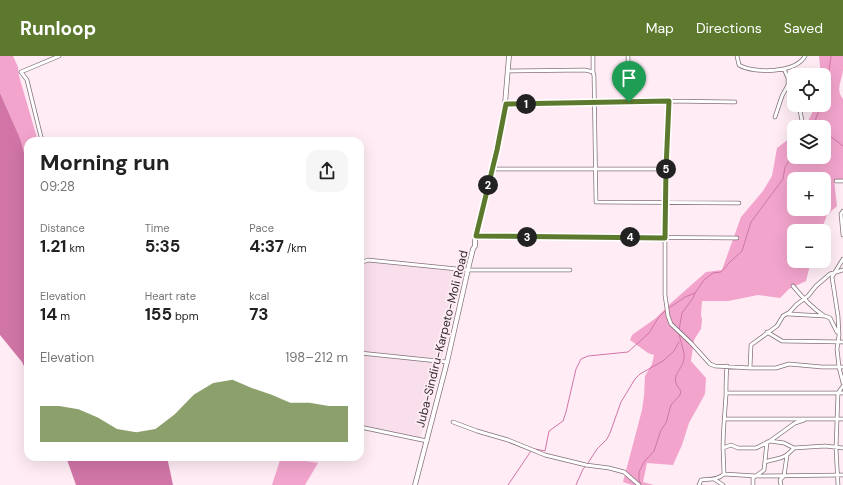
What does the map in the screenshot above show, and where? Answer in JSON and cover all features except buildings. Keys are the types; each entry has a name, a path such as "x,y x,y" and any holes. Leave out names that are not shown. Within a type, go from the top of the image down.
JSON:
{"main road":[{"name":"Juba-Sindiru-Karpeto-Moli Road","path":"415,485 447,362 467,270 475,246 476,236 497,150 506,104 509,56"}],"street":[{"path":"41,137 27,80 21,72 60,56"},
{"path":"593,56 596,202 739,204"},
{"path":"628,56 629,102"},
{"path":"737,56 739,65 745,69 772,70 784,69 800,62 805,56"},
{"path":"784,69 787,76"},
{"path":"508,71 586,70 593,72"},
{"path":"775,117 782,96 787,87"},
{"path":"669,101 665,204 665,295 668,316 671,324 692,343 710,364 750,368 776,368 788,364 841,367"},
{"path":"506,104 669,101 735,102"},
{"path":"492,169 666,169"},
{"path":"836,181 843,181"},
{"path":"843,212 841,214 843,235"},
{"path":"476,236 737,238"},
{"path":"843,259 832,277 838,316 839,342 837,349 843,382"},
{"path":"364,261 368,260 467,270 570,270"},
{"path":"750,368 751,345 777,326 783,316 790,312 816,286 834,272 843,270"},
{"path":"793,286 816,310 830,318 839,335"},
{"path":"787,314 825,316"},
{"path":"838,316 843,316"},
{"path":"767,332 782,341 843,342"},
{"path":"364,353 447,362"},
{"path":"724,474 724,412 727,366"},
{"path":"838,485 836,448 838,393 843,386"},
{"path":"726,393 843,393"},
{"path":"724,418 838,419"},
{"path":"723,448 731,444 738,448 756,448 769,442 795,422 809,419 843,419"},
{"path":"453,422 508,440 544,454 586,466 610,468 624,472 639,485"},
{"path":"364,428 427,441"},
{"path":"769,442 784,443 794,448 824,446 843,448"},
{"path":"753,485 753,478 764,470 769,442"},
{"path":"765,462 780,459 794,448"},
{"path":"780,485 780,480 784,476 787,455"},
{"path":"699,485 701,480 714,479 721,477 724,474 756,476 843,475"},
{"path":"714,479 723,485"}],"shaded area":[{"path":"0,56 13,56 18,67 19,76 37,137 24,137 24,152 20,138 0,93"},
{"path":"819,56 843,56 843,70 839,92 843,99 843,180 834,180 837,206 831,211 831,172 787,172 787,216 827,216 824,224 787,224 787,268 809,268 806,281 789,289 780,298 758,295 728,301 702,301 701,329 694,340 691,361 706,378 705,394 689,423 682,445 673,465 647,463 643,482 654,485 632,485 623,482 642,410 645,376 652,364 654,355 648,353 630,340 632,335 656,318 706,272 722,270 741,217 763,191 772,176 777,148 787,140 787,164 831,164 831,120 808,120 812,112 831,112 831,68 820,68"},
{"path":"0,93 20,138 24,152 24,366 0,335"},
{"path":"364,261 462,272 440,366 420,438 364,428"},
{"path":"67,461 168,461 173,485 76,485"},
{"path":"280,461 306,461 318,463 305,485 272,485"},
{"path":"307,461 318,461 318,463"}],"waterway":[{"path":"829,68 831,56"},
{"path":"815,120 818,112"},
{"path":"831,137 843,146"},
{"path":"669,308 685,297 695,293 704,280 713,273 721,272 742,251 751,222 783,179 787,164"},
{"path":"679,330 682,313 695,293"},
{"path":"535,449 545,451 549,431 563,421 576,369 581,359 588,356 628,352 649,333 658,318 666,310"},
{"path":"641,485 639,480 639,472 644,462 654,451 661,430 666,423 671,405 680,395 681,391 675,380 684,360 679,333"},
{"path":"588,463 597,449 607,439 621,402 635,379 640,374 663,361 674,351 679,342"},
{"path":"508,485 531,451"},
{"path":"576,485 583,469 586,466"}],"route":[{"path":"669,101 665,238 476,236 497,150 506,104 629,102 669,101"}]}
